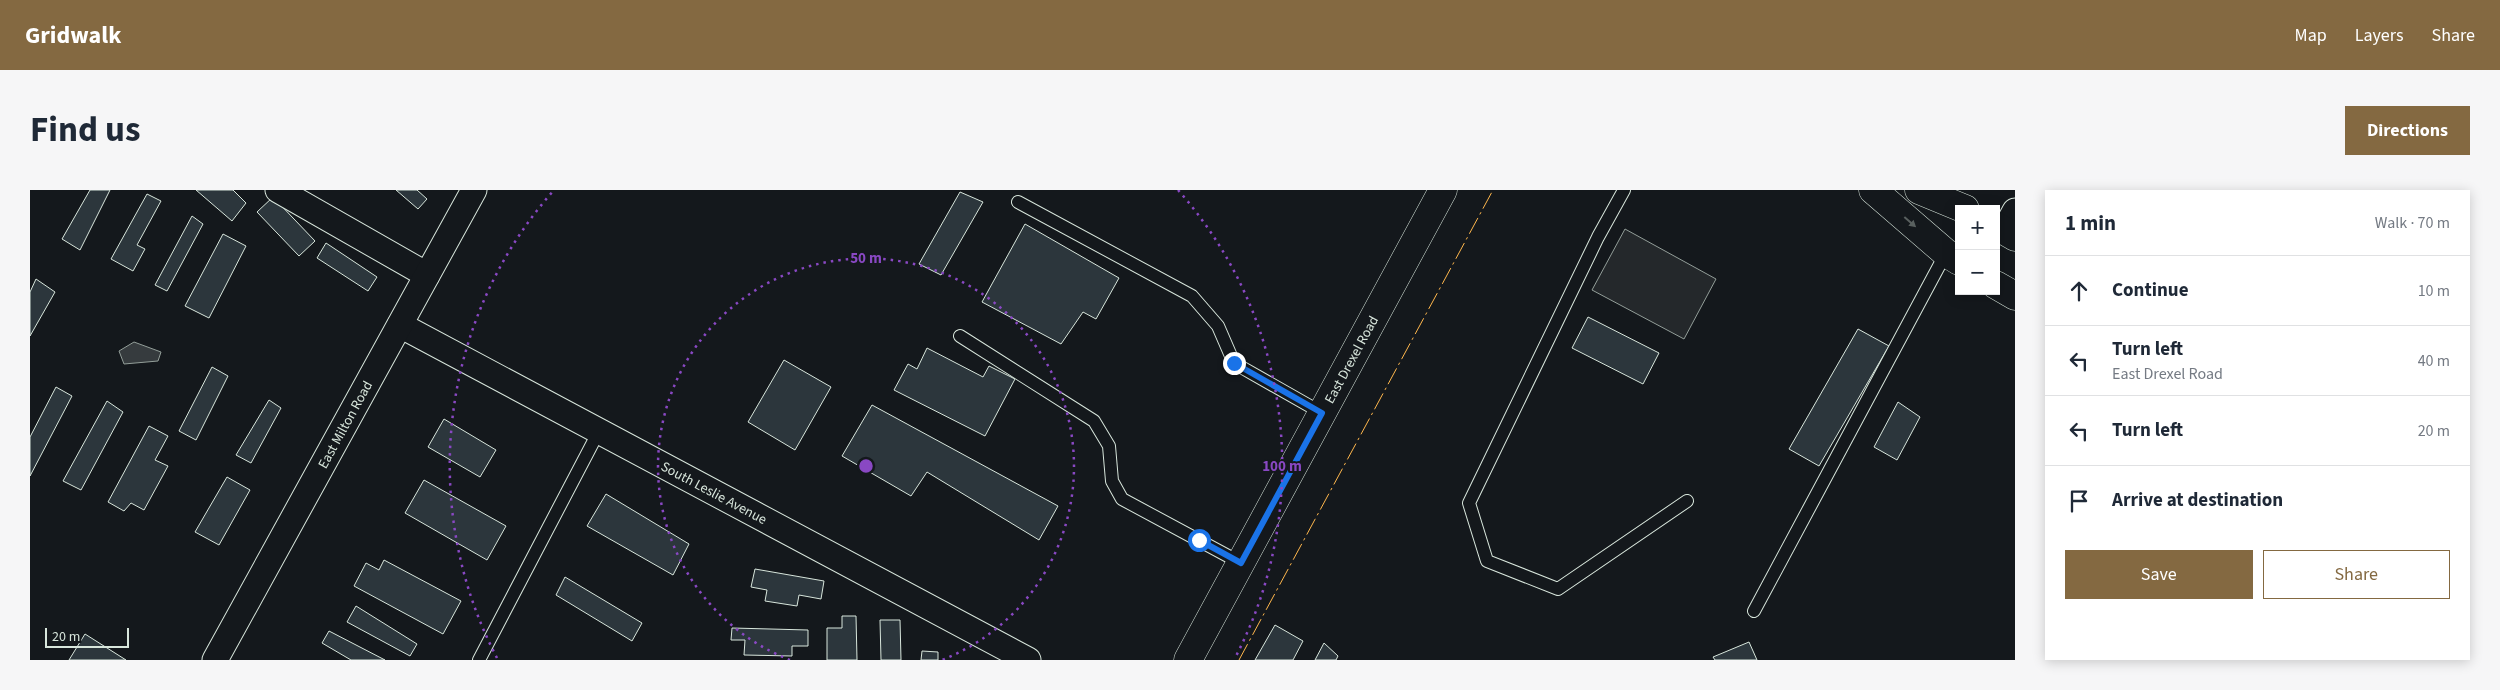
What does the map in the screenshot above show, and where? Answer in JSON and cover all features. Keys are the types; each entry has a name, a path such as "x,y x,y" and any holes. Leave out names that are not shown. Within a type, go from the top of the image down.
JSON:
{"street":[{"path":"278,190 428,275"},
{"name":"East Milton Road","path":"215,660 474,190"},
{"name":"East Drexel Road","path":"1188,660 1443,190"},
{"path":"1873,190 1952,257"},
{"path":"1919,190 1955,205"},
{"path":"2000,287 2015,296"},
{"name":"South Leslie Avenue","path":"400,326 1028,660"}],"lane":[{"path":"1624,190 1598,237 1469,503 1488,561 1558,588 1687,501"},
{"path":"1018,202 1192,296 1218,326 1234,363 1322,413"},
{"path":"1754,611 1952,257"},
{"path":"960,336 1094,422 1109,446 1112,481 1122,500 1241,563"},
{"path":"479,660 599,432"}],"shaded area":[{"path":"1625,229 1716,279 1684,339 1592,290"},
{"path":"134,342 161,352 158,361 124,364 119,351"}],"building":[{"path":"90,190 110,190 80,250 62,239"},
{"path":"196,190 233,190 246,203 232,221"},
{"path":"396,190 417,190 427,199 418,209"},
{"path":"960,192 983,202 941,275 919,264"},
{"path":"147,194 161,201 137,245 145,249 133,271 111,259"},
{"path":"273,197 315,241 299,256 257,212"},
{"path":"192,216 203,224 167,291 155,285"},
{"path":"1025,224 1119,278 1096,319 1083,312 1061,344 982,302"},
{"path":"223,234 246,246 209,318 185,306"},
{"path":"326,243 377,277 368,291 317,258"},
{"path":"36,279 55,292 30,336 30,292"},
{"path":"1588,317 1659,353 1643,384 1572,348"},
{"path":"1858,329 1889,346 1819,466 1789,449"},
{"path":"927,348 983,377 989,366 1015,379 985,436 894,390 908,364 917,369"},
{"path":"784,360 831,387 795,450 748,422"},
{"path":"212,367 228,376 196,440 179,431"},
{"path":"56,387 72,396 30,476 30,437"},
{"path":"269,400 281,408 251,463 236,455"},
{"path":"107,401 123,412 81,490 63,481"},
{"path":"1898,402 1920,417 1897,460 1874,447"},
{"path":"872,405 1058,506 1039,540 927,472 911,496 842,456"},
{"path":"444,419 496,450 480,477 428,447"},
{"path":"149,426 168,436 155,460 168,466 144,510 131,503 124,511 108,502"},
{"path":"227,477 250,490 219,545 195,532"},
{"path":"424,480 506,526 487,560 405,513"},
{"path":"606,494 689,544 673,575 587,526"},
{"path":"384,560 461,601 443,634 354,586 366,563 379,570"},
{"path":"755,569 824,581 821,599 799,595 797,606 765,601 767,590 751,587"},
{"path":"565,577 642,623 632,641 556,595"},
{"path":"356,606 417,644 410,656 347,622"},
{"path":"842,616 856,616 857,660 827,660 827,628 842,628"},
{"path":"880,620 900,620 901,660 881,660"},
{"path":"1275,625 1303,641 1293,660 1255,660"},
{"path":"732,628 808,630 808,646 792,646 792,656 744,655 745,640 731,640"},
{"path":"329,631 385,660 351,660 322,643"},
{"path":"85,634 126,660 69,660"},
{"path":"1749,642 1757,660 1715,660 1713,657"},
{"path":"1324,643 1338,656 1336,660 1315,660"},
{"path":"922,651 938,652 938,660 921,660"}],"power":[{"path":"1239,660 1493,190"}],"route":[{"path":"1199,540 1241,563 1322,413 1234,363"}]}
